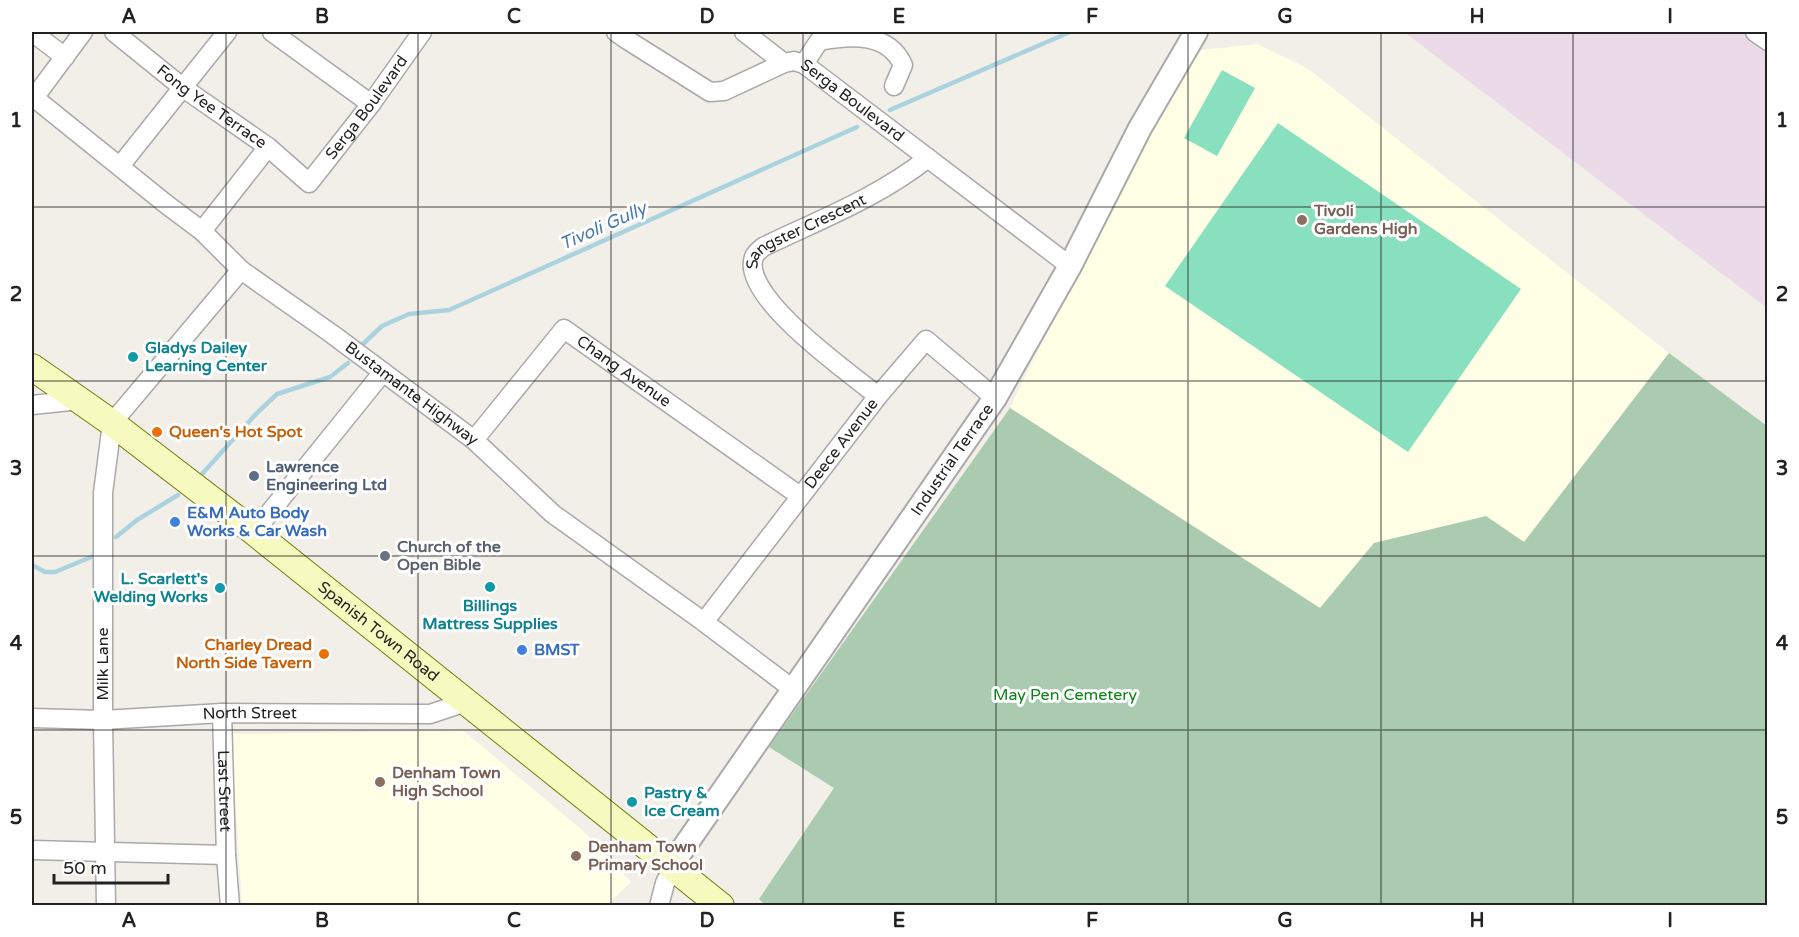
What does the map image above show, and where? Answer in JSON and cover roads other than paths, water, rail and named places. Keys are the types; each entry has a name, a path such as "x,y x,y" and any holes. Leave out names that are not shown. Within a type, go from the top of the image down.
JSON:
{"main road":[{"name":"Spanish Town Road","path":"32,367 112,423 254,532 721,906"}],"street":[{"path":"32,32 65,57"},
{"path":"33,97 83,32"},
{"name":"Fong Yee Terrace","path":"114,32 182,87 268,147 309,183"},
{"path":"120,166 227,32"},
{"path":"272,32 371,104"},
{"name":"Serga Boulevard","path":"309,183 371,104 422,32"},
{"name":"Serga Boulevard","path":"616,32 710,92 724,91 784,63 794,61 804,64 1070,267"},
{"path":"744,32 784,63"},
{"name":"Industrial Terrace","path":"673,867 680,853 995,398 1070,267 1140,128 1196,32"},
{"path":"1755,32 1767,41"},
{"path":"804,64 819,41 839,37 877,39 898,53 903,65 894,86"},
{"name":"Bustamante Highway","path":"33,97 202,231 241,270 474,440 553,514 704,622 794,690"},
{"path":"202,231 268,147"},
{"name":"Sangster Crescent","path":"878,396 792,326 760,291 752,266 754,255 763,247 882,190 905,177 928,158"},
{"path":"112,423 241,270"},
{"name":"Chang Avenue","path":"474,440 564,329 800,496"},
{"name":"Deece Avenue","path":"704,622 878,396 926,340 995,398"},
{"path":"254,532 383,372"},
{"path":"32,405 80,400"},
{"name":"Milk Lane","path":"106,906 103,493 112,423"},
{"name":"North Street","path":"32,718 103,720 222,713 430,714 466,702"},
{"name":"Last Street","path":"222,713 226,855 230,906"},
{"path":"32,850 106,850 226,855"},
{"path":"659,906 665,883 673,867"}],"waterway":[{"name":"Tivoli Gully","path":"890,110 1070,32"},
{"name":"Tivoli Gully","path":"363,344 382,326 409,314 449,310 857,127"},
{"name":"Tivoli Gully","path":"202,474 277,394 330,377 348,363"},
{"name":"Tivoli Gully","path":"116,537 137,520 178,495"},
{"name":"Tivoli Gully","path":"32,565 45,572 55,572 96,555"}],"place":[{"name":"Tivoli Gardens High","path":"1302,220"},
{"name":"Gladys Dailey Learning Center","path":"133,357"},
{"name":"Queen's Hot Spot","path":"157,432"},
{"name":"Lawrence Engineering Ltd","path":"254,476"},
{"name":"E&M Auto Body Works & Car Wash","path":"175,522"},
{"name":"Church of the Open Bible","path":"385,556"},
{"name":"Billings Mattress Supplies","path":"490,587"},
{"name":"L. Scarlett's Welding Works","path":"220,588"},
{"name":"BMST","path":"522,650"},
{"name":"Charley Dread North Side Tavern","path":"324,654"},
{"name":"Denham Town High School","path":"380,782"},
{"name":"Pastry & Ice Cream","path":"632,802"},
{"name":"Denham Town Primary School","path":"576,856"}],"park label":[{"name":"May Pen Cemetery","path":"1065,695"}]}
